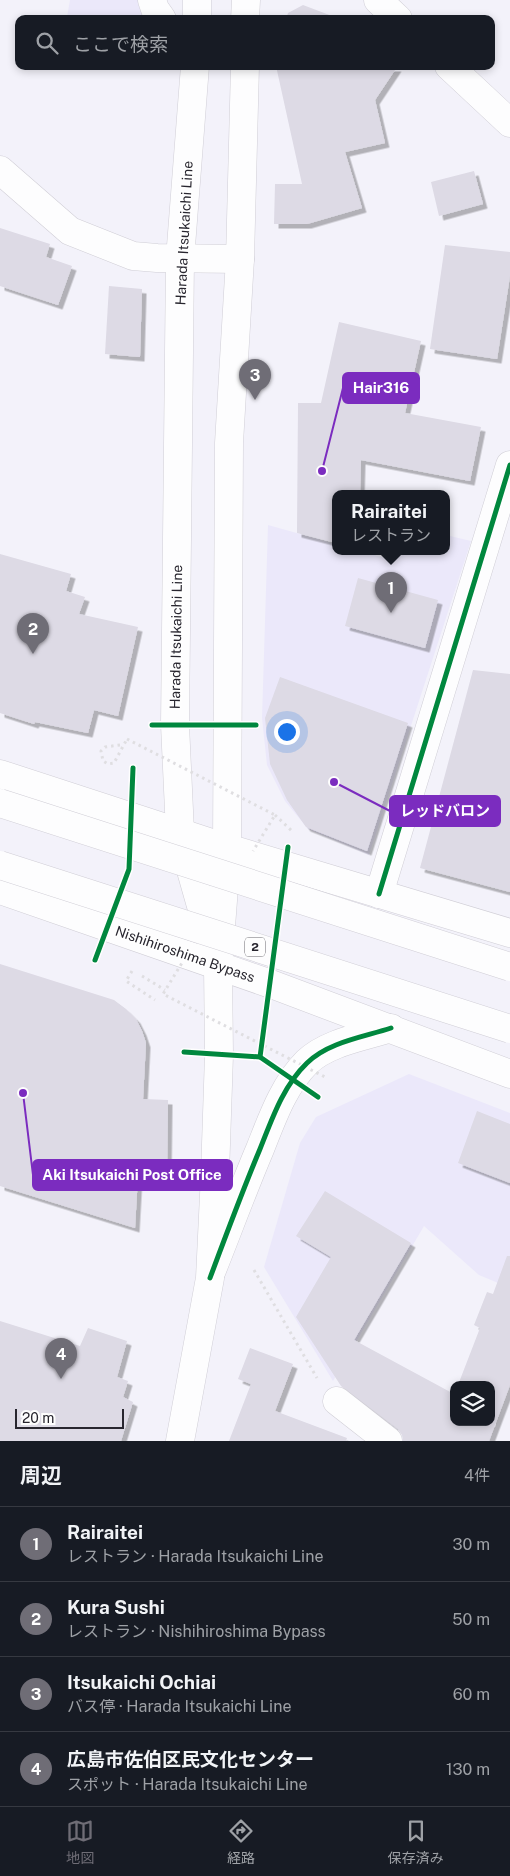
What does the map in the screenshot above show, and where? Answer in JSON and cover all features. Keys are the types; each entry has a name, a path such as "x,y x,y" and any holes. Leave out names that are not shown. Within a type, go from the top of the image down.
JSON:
{"main road":[{"path":"152,0 159,15"},
{"path":"197,0 197,15"},
{"path":"245,15 246,0"},
{"path":"378,0 394,15"},
{"name":"Harada Itsukaichi Line","path":"180,1441 210,1278 219,1055 218,966 180,832 175,725 180,259 195,70"},
{"path":"218,966 227,848 228,442 240,259 245,70"},
{"path":"453,70 510,123"},
{"path":"0,170 70,231 133,256 180,259 240,259"},
{"path":"378,894 510,465"},
{"path":"0,774 227,848 510,933"},
{"path":"0,803 510,967"},
{"name":"Nishihiroshima Bypass","path":"0,865 510,1029"},
{"name":"Nishihiroshima Bypass","path":"0,890 391,1028 510,1074"},
{"path":"210,1278 281,1098 293,1080 307,1062 330,1047 391,1028"},
{"path":"337,1401 388,1441"}],"path":[{"path":"120,745 105,746 101,751 103,761 108,764 114,763 127,739 275,815"},
{"path":"155,1000 126,981 132,971 165,990"},
{"path":"261,1047 262,1038"},
{"path":"254,1270 320,1383 337,1401"}],"shaded area":[{"path":"70,0 139,0 144,15 67,15"},
{"path":"268,525 332,543 332,555 374,555 393,560 395,555 450,555 450,536 471,541 369,855 308,829 285,801 267,765 262,718"},
{"path":"409,1074 510,1113 510,1288 479,1275 424,1226 333,1381 264,1267 300,1143 316,1117"}],"building":[{"path":"303,5 329,15 287,15"},
{"path":"277,70 395,70 375,100 385,143 345,152 362,208 307,224 274,224 275,184 302,184"},
{"path":"474,171 483,204 439,216 431,182"},
{"path":"0,228 50,244 46,257 72,266 58,305 0,286"},
{"path":"445,245 510,252 510,276 497,359 430,349"},
{"path":"109,286 142,289 140,357 105,354"},
{"path":"339,322 421,341 405,413 481,427 470,481 361,460 360,490 332,490 332,542 297,533 298,403 321,403"},
{"path":"0,554 71,574 66,591 85,597 79,614 138,627 118,716 94,710 88,733 35,722 34,724 0,713"},
{"path":"358,578 438,600 425,648 345,626"},
{"path":"473,670 510,674 510,892 420,868"},
{"path":"280,677 408,723 367,851 306,827 287,800 270,764 265,718"},
{"path":"0,964 114,1000 136,1019 146,1043 143,1099 168,1100 167,1177 138,1176 135,1228 0,1186"},
{"path":"477,1111 510,1124 510,1183 458,1163"},
{"path":"325,1191 411,1243 354,1340 450,1392 450,1426 495,1426 489,1441 403,1441 398,1429 341,1386 296,1317 331,1257 296,1236"},
{"path":"507,1256 510,1256 510,1385 495,1425 495,1381 460,1381 480,1328 474,1325 487,1292 493,1294"},
{"path":"0,1321 80,1346 88,1328 127,1341 117,1377 128,1381 123,1397 133,1402 121,1441 0,1441"},
{"path":"250,1348 293,1364 275,1411 347,1438 346,1441 229,1441 251,1384 238,1379"}],"cycle path":[{"path":"379,894 510,465"},
{"path":"152,725 256,725"},
{"path":"95,960 129,869 133,768"},
{"path":"260,1057 288,847"},
{"path":"210,1278 269,1126 291,1082 307,1063 325,1050 347,1041 391,1028"},
{"path":"184,1052 260,1057 318,1097"}],"place":[{"name":"Itsukaichi Ochiai","path":"255,400"},
{"name":"Hair316","path":"322,471"},
{"name":"Rairaitei","path":"391,613"},
{"name":"Kura Sushi","path":"33,654"},
{"name":"レッドバロン","path":"334,782"},
{"name":"Aki Itsukaichi Post Office","path":"23,1093"},
{"name":"広島市佐伯区民文化センター","path":"61,1379"}]}
